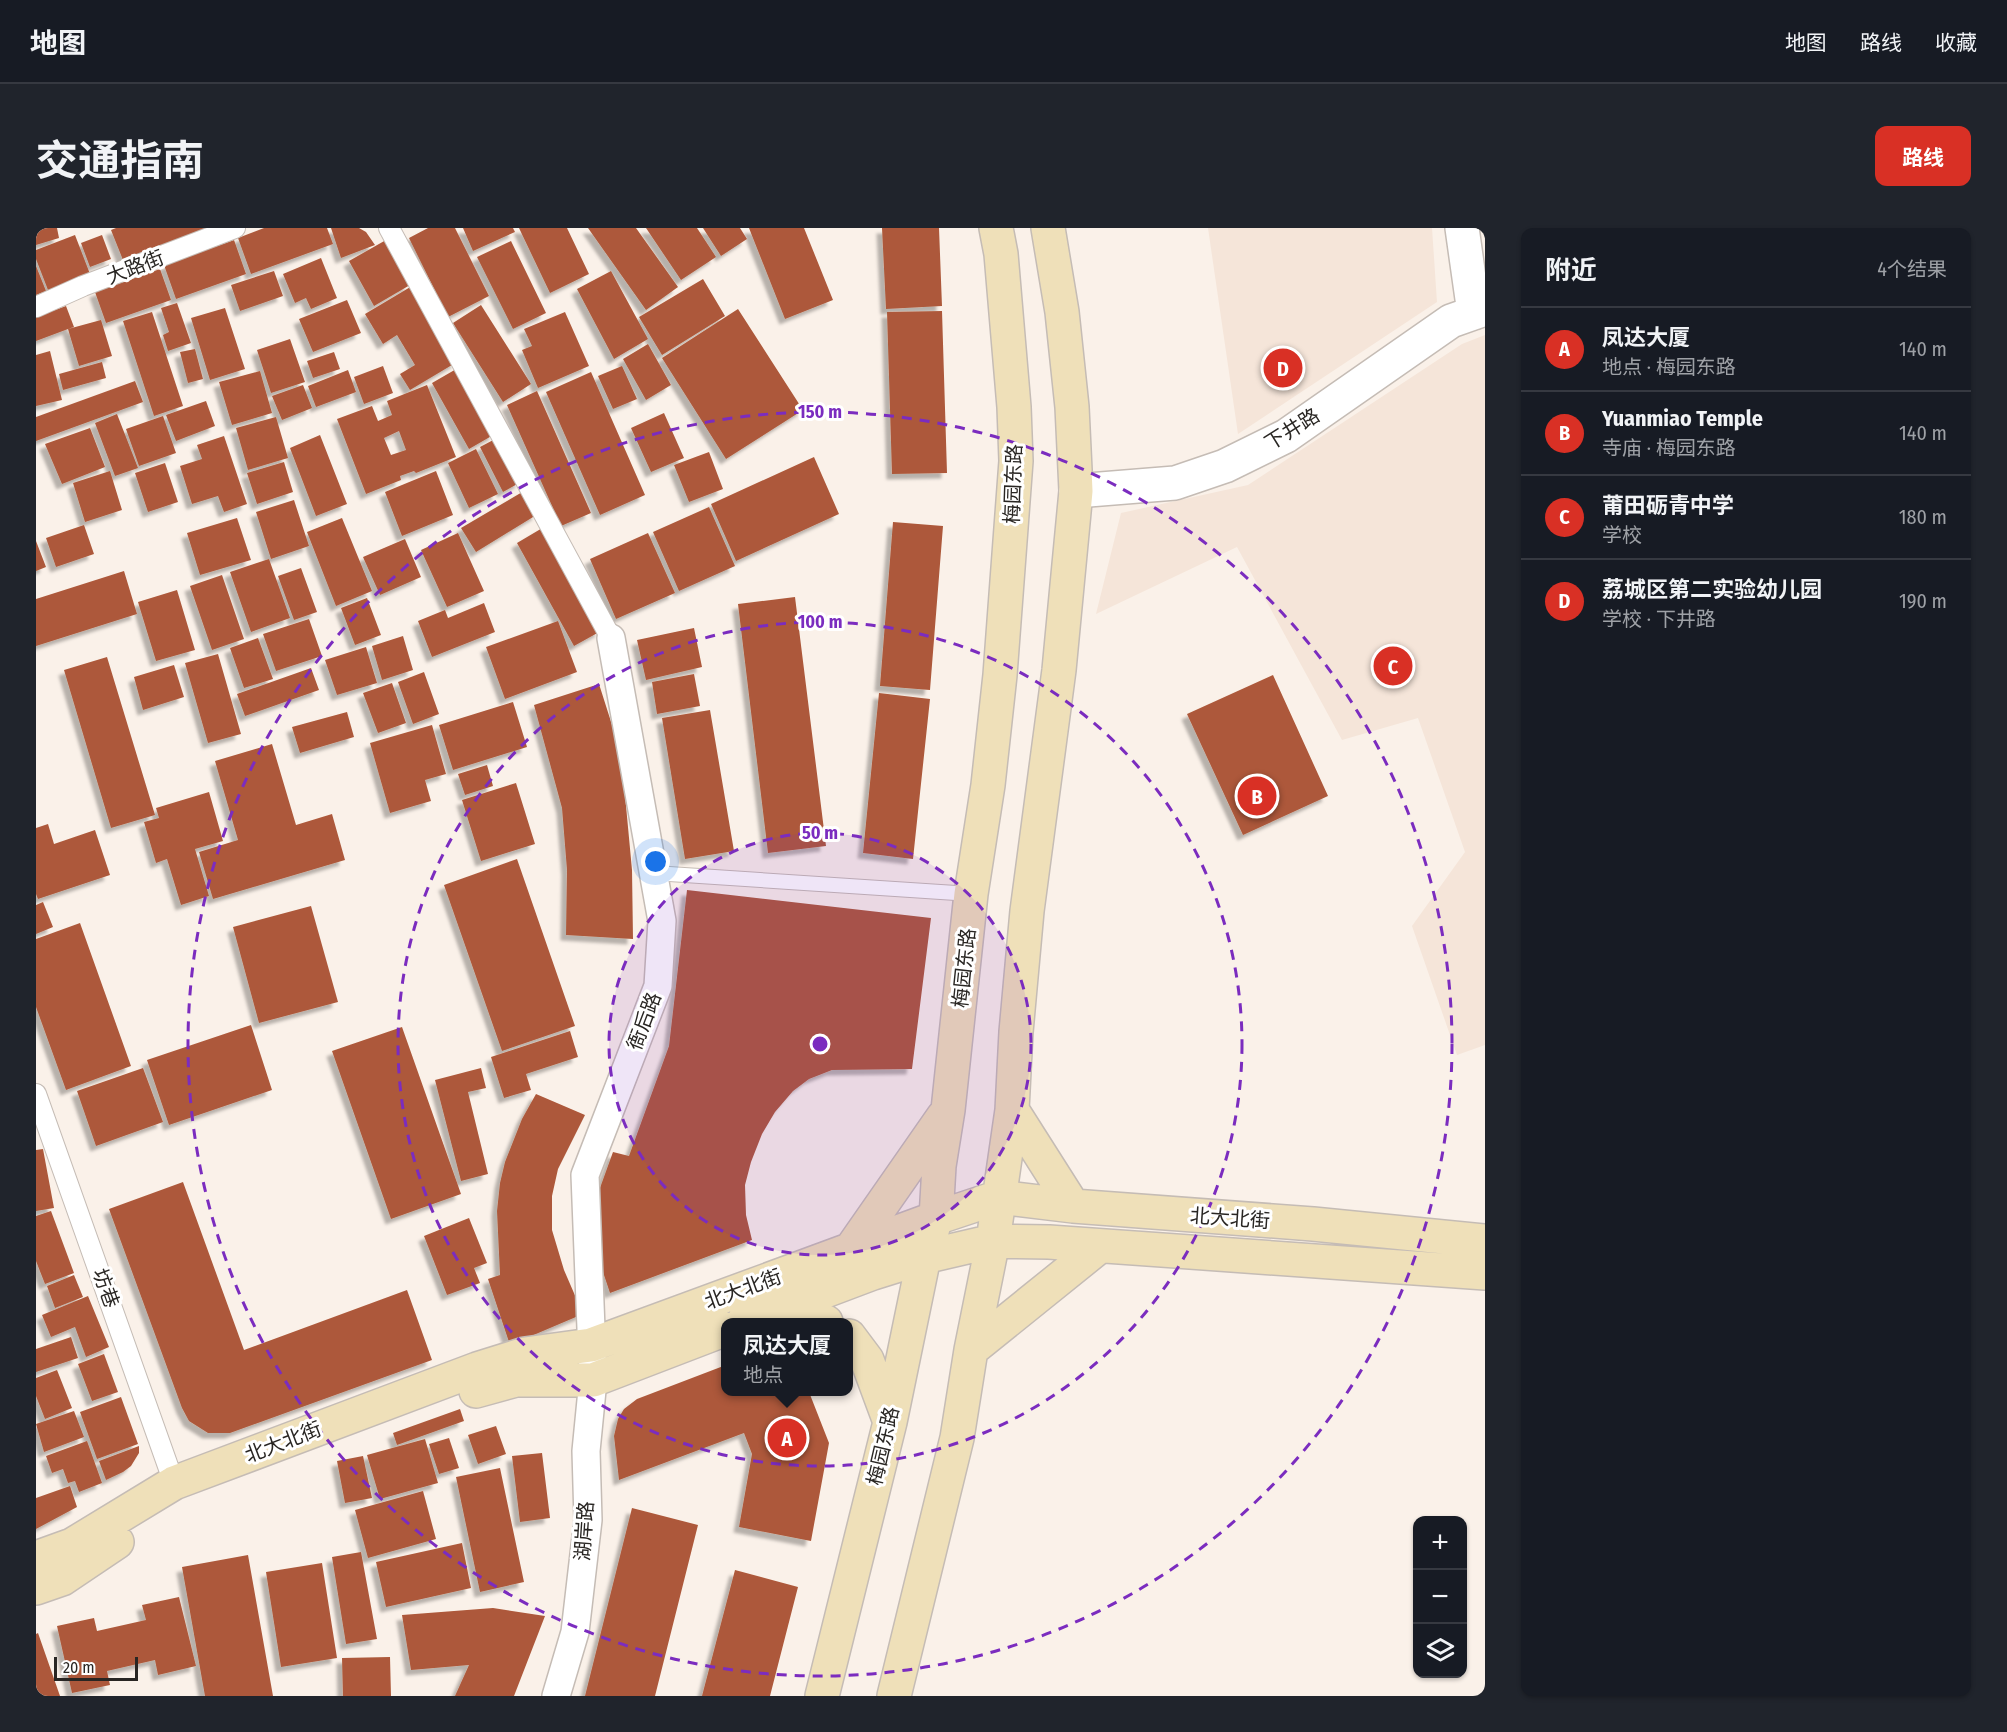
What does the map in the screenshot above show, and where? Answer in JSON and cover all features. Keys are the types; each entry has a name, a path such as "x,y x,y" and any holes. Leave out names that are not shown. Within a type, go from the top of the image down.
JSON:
{"main road":[{"name":"梅园东路","path":"822,1696 890,1422 924,1257 936,1218 939,1167 948,1110 971,894 988,784 1000,675 1016,461 1001,254 996,228"},
{"path":"894,1696 957,1438 970,1350 993,1241 1012,1110 1027,911 1059,670 1076,491 1072,407 1062,312 1048,228"},
{"path":"851,1249 948,1110"},
{"path":"1012,1110 1073,1206"},
{"name":"北大北街","path":"36,1558 72,1545 174,1483 477,1369 525,1354 592,1363 851,1249 999,1197 1073,1206 1313,1224 1485,1241"},
{"name":"北大北街","path":"755,1318 873,1273 924,1257 993,1241 1100,1246 1485,1273"},
{"path":"970,1350 1100,1246"},
{"path":"790,1304 817,1318"},
{"name":"北大北街","path":"36,1588 62,1579 179,1501 260,1474 475,1391 721,1330"},
{"path":"853,1341 867,1360 890,1422"}],"street":[{"name":"大路街","path":"36,307 83,286 235,228"},
{"path":"389,228 611,638"},
{"path":"1462,228 1480,311"},
{"name":"下井路","path":"1076,491 1175,483 1225,466 1286,436 1451,321 1480,311"},
{"name":"衙后路","path":"592,1363 585,1175 658,986 662,921 611,638"},
{"name":"坊巷","path":"36,1094 174,1483"},
{"name":"湖岸路","path":"556,1696 575,1632 588,1520 586,1451 592,1363"}],"lane":[{"path":"654,873 971,894"}],"shaded area":[{"path":"1208,228 1432,228 1437,302 1238,434"},
{"path":"1485,335 1485,1045 1457,1055 1412,926 1465,852 1418,718 1342,740 1237,547 1096,614 1121,513 1248,485 1462,344"}],"building":[{"path":"36,228 57,228 59,238 36,245"},
{"path":"116,228 225,228 125,265 111,230"},
{"path":"264,228 327,228 333,244 251,274 238,238"},
{"path":"331,228 359,228 366,232 375,245 341,258"},
{"path":"428,228 455,228 489,296 448,317 409,238"},
{"path":"463,228 513,228 515,232 473,251"},
{"path":"519,228 567,228 589,274 550,293"},
{"path":"588,228 636,228 678,287 646,310"},
{"path":"646,228 697,228 716,257 681,280"},
{"path":"703,228 740,228 747,239 721,256"},
{"path":"749,228 804,228 833,300 785,319"},
{"path":"882,228 939,228 942,306 886,309"},
{"path":"75,235 90,274 48,290 36,259 36,250"},
{"path":"102,235 111,259 90,267 81,243"},
{"path":"234,240 246,274 176,299 164,265"},
{"path":"386,240 410,285 374,306 349,261"},
{"path":"511,241 546,313 513,329 477,257"},
{"path":"321,258 337,298 311,309 306,298 295,303 283,274"},
{"path":"36,266 46,291 36,295"},
{"path":"160,269 171,300 106,323 95,292"},
{"path":"274,271 283,296 240,311 231,285"},
{"path":"611,271 648,339 614,359 577,289"},
{"path":"703,279 725,316 662,355 639,317"},
{"path":"412,286 457,362 410,390 400,374 415,365 397,335 383,344 365,314"},
{"path":"347,300 361,333 313,352 299,319"},
{"path":"177,303 191,343 168,351 163,335 169,332 161,308"},
{"path":"481,305 531,384 503,402 453,323"},
{"path":"66,306 74,327 36,341 36,317"},
{"path":"225,308 245,369 210,380 191,318"},
{"path":"738,309 803,410 726,459 662,358"},
{"path":"942,311 947,473 892,474 887,312"},
{"path":"152,312 183,406 154,416 123,321"},
{"path":"565,312 589,366 538,388 522,350 532,346 524,329"},
{"path":"101,320 112,356 79,366 68,329"},
{"path":"290,339 305,382 271,393 257,350"},
{"path":"648,344 671,385 646,400 623,359"},
{"path":"195,349 203,379 188,383 180,352"},
{"path":"50,351 62,400 36,406 36,355"},
{"path":"334,352 340,369 313,378 307,361"},
{"path":"102,362 106,378 63,390 59,374"},
{"path":"383,366 393,393 364,404 354,377"},
{"path":"622,366 637,399 613,409 598,376"},
{"path":"458,368 495,434 469,449 432,383"},
{"path":"348,370 356,392 316,407 308,386"},
{"path":"260,371 272,413 232,425 219,382"},
{"path":"591,372 645,495 600,515 546,392"},
{"path":"135,381 143,402 36,441 36,417"},
{"path":"303,385 312,408 282,420 272,396"},
{"path":"427,385 456,457 416,473 414,471 400,476 401,480 366,494 337,419 372,406 378,421 392,415 387,401","holes":["399,431 406,450 391,455 384,438"]},
{"path":"537,391 591,513 561,526 507,405"},
{"path":"206,401 215,426 176,441 166,415"},
{"path":"664,413 684,458 651,472 631,428"},
{"path":"117,414 138,468 115,476 95,423"},
{"path":"163,416 176,453 139,466 126,429"},
{"path":"276,417 288,458 248,470 236,428"},
{"path":"90,428 105,467 62,484 45,444"},
{"path":"320,435 347,504 316,516 290,448"},
{"path":"224,436 247,504 224,512 218,496 192,504 180,466 202,459 197,445"},
{"path":"497,438 521,482 503,492 480,447"},
{"path":"476,449 498,494 469,508 448,463"},
{"path":"709,452 723,489 689,502 674,465"},
{"path":"814,457 839,514 736,561 711,504"},
{"path":"284,462 293,492 257,504 247,473"},
{"path":"165,463 178,502 148,512 135,473"},
{"path":"110,471 122,510 85,522 73,483"},
{"path":"436,471 453,515 402,536 385,492"},
{"path":"524,491 538,514 476,552 461,528"},
{"path":"294,500 309,546 271,559 256,512"},
{"path":"709,507 735,566 679,591 653,532"},
{"path":"237,518 251,560 200,575 187,533"},
{"path":"342,518 372,591 336,606 307,532"},
{"path":"893,522 943,526 930,690 880,686"},
{"path":"84,525 94,554 56,567 46,538"},
{"path":"544,527 601,631 574,646 517,543"},
{"path":"458,533 484,591 447,607 421,550"},
{"path":"648,533 675,593 616,619 590,559"},
{"path":"405,539 421,577 380,595 363,557"},
{"path":"36,541 46,567 36,571"},
{"path":"269,559 290,618 251,632 230,572"},
{"path":"301,568 317,612 294,620 278,576"},
{"path":"124,571 137,614 36,646 36,599"},
{"path":"222,575 244,639 212,650 190,586"},
{"path":"177,590 195,650 156,661 138,602"},
{"path":"795,597 826,846 768,853 738,604"},
{"path":"367,598 381,635 355,645 341,608"},
{"path":"484,603 495,632 432,657 418,621 445,610 448,618"},
{"path":"309,619 322,656 276,671 263,634"},
{"path":"558,621 577,672 505,699 486,647"},
{"path":"694,628 702,667 646,680 637,640"},
{"path":"403,636 413,670 382,680 372,646"},
{"path":"258,638 273,679 244,688 230,648"},
{"path":"366,647 377,683 337,695 325,660"},
{"path":"218,654 241,734 208,743 185,663"},
{"path":"107,657 155,815 111,828 64,670"},
{"path":"174,665 184,697 143,710 134,677"},
{"path":"311,668 319,690 245,716 237,694"},
{"path":"424,672 439,714 413,724 398,682"},
{"path":"694,674 700,706 657,714 652,682"},
{"path":"1273,675 1328,796 1243,835 1187,714"},
{"path":"392,683 406,723 378,733 363,693"},
{"path":"599,684 613,728 625,795 632,870 633,939 566,935 567,870 562,808 534,705"},
{"path":"879,693 930,699 913,859 863,853"},
{"path":"513,702 527,747 453,770 439,725"},
{"path":"710,710 734,851 685,859 662,718"},
{"path":"347,712 354,737 300,753 292,727"},
{"path":"432,725 446,774 425,780 431,801 390,813 370,743"},
{"path":"272,744 296,825 332,814 345,860 213,899 199,852 238,840 215,761"},
{"path":"487,765 493,786 465,795 458,774"},
{"path":"516,783 535,844 481,861 462,800"},
{"path":"209,792 223,841 195,849 209,896 181,905 167,859 156,863 144,822 159,818 156,808"},
{"path":"48,824 54,844 95,830 110,875 38,899 36,894 36,828"},
{"path":"517,859 575,1026 502,1051 444,885"},
{"path":"687,890 931,918 912,1069 832,1070 809,1079 793,1091 775,1112 762,1134 751,1162 745,1185 746,1215 752,1240 610,1293 600,1263 596,1199 613,1152 629,1156 669,1046"},
{"path":"43,902 53,927 36,934 36,905"},
{"path":"311,906 338,1002 259,1023 233,927"},
{"path":"80,923 131,1066 66,1090 36,1007 36,939"},
{"path":"251,1025 272,1090 169,1125 147,1060"},
{"path":"402,1027 461,1194 391,1219 332,1051"},
{"path":"570,1031 578,1057 526,1074 531,1090 504,1098 491,1057"},
{"path":"143,1068 163,1122 96,1146 77,1091"},
{"path":"481,1068 486,1088 468,1092 488,1174 461,1181 435,1080"},
{"path":"536,1094 585,1115 558,1169 552,1196 552,1230 564,1270 583,1314 510,1345 488,1279 500,1275 497,1211 505,1162 522,1119"},
{"path":"43,1149 54,1208 36,1211 36,1150"},
{"path":"183,1182 244,1350 407,1290 432,1360 230,1433 208,1433 189,1421 182,1408 109,1209"},
{"path":"51,1211 74,1273 45,1284 36,1261 36,1216"},
{"path":"469,1218 487,1263 474,1268 480,1283 447,1295 424,1236"},
{"path":"74,1275 83,1297 55,1308 47,1286"},
{"path":"88,1296 109,1347 86,1357 75,1327 51,1337 42,1315"},
{"path":"71,1337 78,1358 36,1372 36,1349"},
{"path":"104,1354 118,1392 92,1401 78,1364"},
{"path":"721,1367 721,1396 811,1396 829,1443 811,1541 739,1527 752,1454 744,1433 619,1480 614,1436 618,1419 624,1409 637,1399"},
{"path":"57,1370 72,1408 45,1419 36,1396 36,1378"},
{"path":"121,1397 138,1444 97,1459 80,1412"},
{"path":"460,1409 464,1421 397,1445 393,1433"},
{"path":"74,1411 84,1437 44,1452 36,1424"},
{"path":"496,1426 506,1454 478,1464 468,1435"},
{"path":"449,1438 459,1468 439,1474 429,1444"},
{"path":"425,1439 438,1483 380,1499 367,1455"},
{"path":"87,1441 102,1483 79,1492 75,1481 68,1483 63,1469 52,1473 46,1456"},
{"path":"139,1446 139,1453 131,1466 106,1480 99,1461"},
{"path":"542,1453 550,1518 520,1522 512,1456"},
{"path":"363,1456 372,1498 345,1503 337,1461"},
{"path":"500,1468 524,1582 480,1592 456,1477"},
{"path":"70,1486 77,1507 36,1529 36,1498"},
{"path":"423,1491 436,1539 368,1558 355,1510"},
{"path":"632,1508 698,1525 655,1696 585,1696"},
{"path":"462,1543 471,1588 386,1607 376,1562"},
{"path":"361,1552 377,1639 346,1644 332,1557"},
{"path":"248,1555 273,1696 205,1696 182,1567"},
{"path":"322,1563 337,1658 281,1667 266,1572"},
{"path":"735,1570 798,1587 770,1696 702,1696"},
{"path":"179,1597 196,1666 158,1675 155,1660 107,1671 110,1685 72,1693 57,1626 94,1618 97,1631 146,1620 142,1605"},
{"path":"493,1608 545,1616 514,1696 455,1696 469,1665 411,1670 402,1615"},
{"path":"38,1633 60,1696 36,1696 36,1634"},
{"path":"390,1657 391,1696 343,1696 342,1658"}],"place":[{"name":"荔城区第二实验幼儿园","path":"1283,368"},
{"name":"莆田砺青中学","path":"1393,666"},
{"name":"Yuanmiao Temple","path":"1257,796"},
{"name":"凤达大厦","path":"787,1438"}]}
